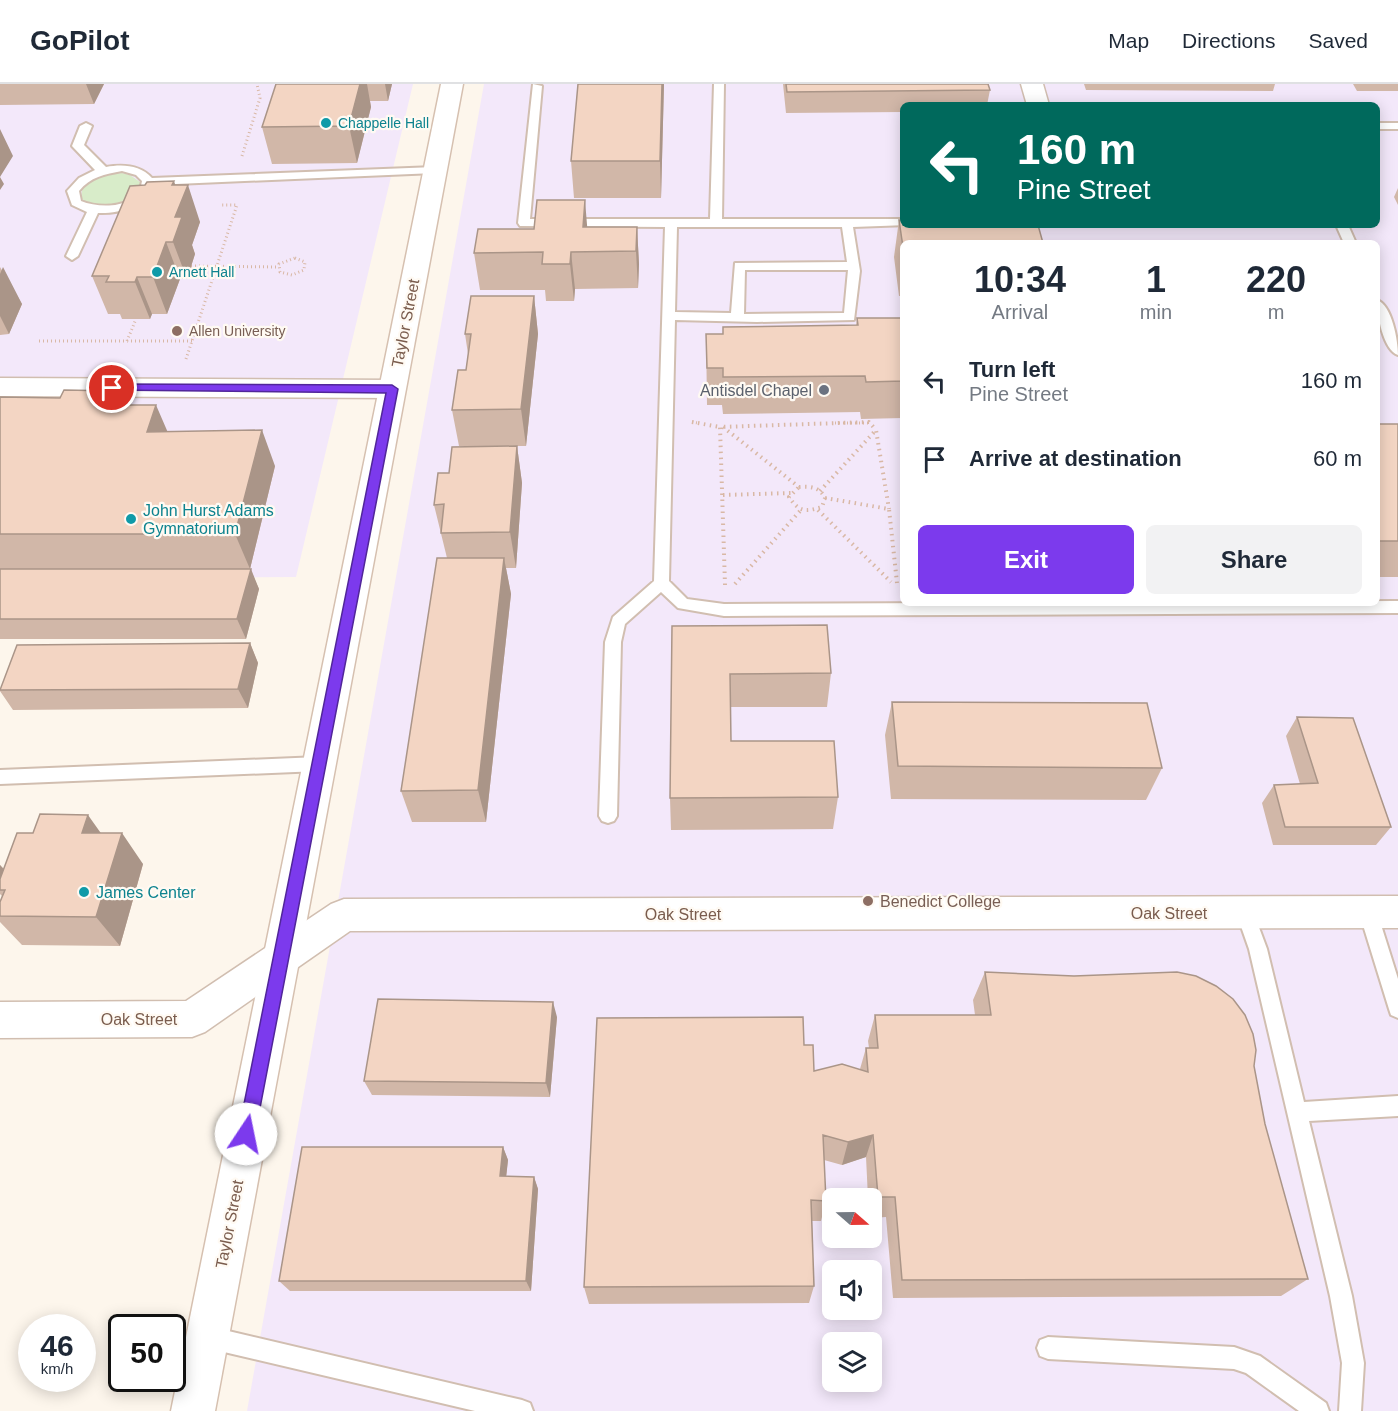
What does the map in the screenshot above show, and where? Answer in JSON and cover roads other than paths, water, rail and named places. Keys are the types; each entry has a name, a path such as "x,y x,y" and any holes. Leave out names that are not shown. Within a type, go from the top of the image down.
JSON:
{"main road":[{"name":"Taylor Street","path":"192,1411 452,84"},
{"path":"1032,84 1037,102"},
{"path":"0,387 392,389"},
{"name":"Oak Street","path":"0,1020 192,1019 344,915 1383,912"}],"lane":[{"path":"716,224 719,84"},
{"path":"537,86 524,223 900,223"},
{"path":"86,126 78,146 103,171"},
{"path":"1380,126 1398,126"},
{"path":"122,168 142,173 149,182 147,193 129,206 111,210 93,211 76,203 73,191 86,178 103,171 122,168"},
{"path":"149,182 435,170"},
{"path":"72,256 93,211"},
{"path":"671,224 661,583 682,604 724,610 1398,607"},
{"path":"668,316 737,318 850,316 854,267 847,224"},
{"path":"737,318 739,266 854,267"},
{"path":"1380,311 1398,351"},
{"path":"608,816 614,642 618,621 661,583"},
{"path":"0,777 319,764"},
{"path":"1245,912 1258,950 1341,1296 1353,1363 1350,1411"},
{"path":"1383,912 1398,1009"},
{"path":"1297,1112 1398,1106"},
{"path":"207,1337 522,1411"},
{"path":"1048,1348 1217,1355 1234,1358 1251,1364 1318,1411"}],"place":[{"name":"Chappelle Hall","path":"326,123"},
{"name":"Arnett Hall","path":"157,272"},
{"name":"Allen University","path":"177,331"},
{"name":"Antisdel Chapel","path":"824,390"},
{"name":"John Hurst Adams Gymnatorium","path":"131,519"},
{"name":"James Center","path":"84,892"},
{"name":"Benedict College","path":"868,901"}]}
